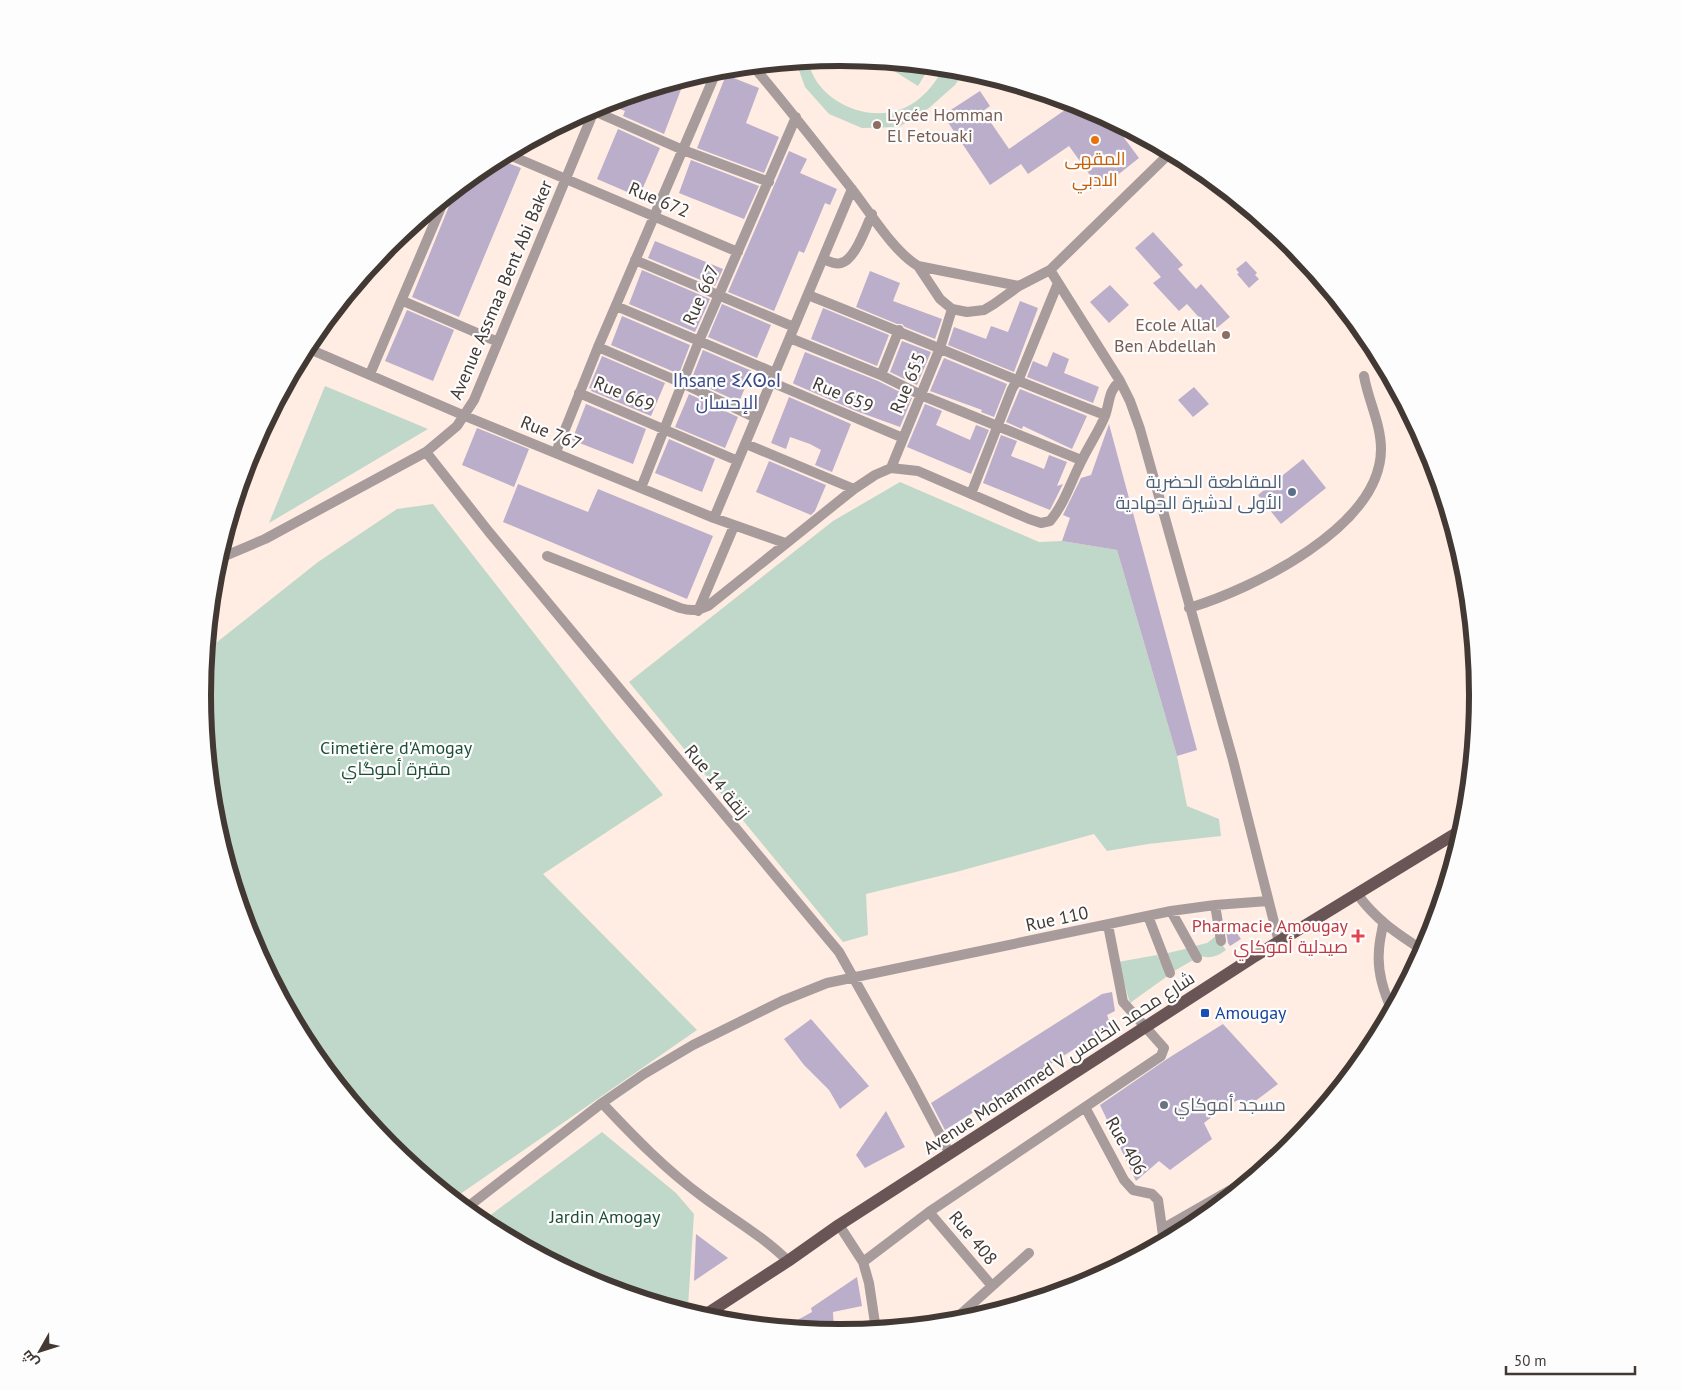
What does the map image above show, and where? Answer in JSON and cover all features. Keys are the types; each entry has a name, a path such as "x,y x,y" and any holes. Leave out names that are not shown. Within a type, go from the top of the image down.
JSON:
{"main road":[{"name":"Avenue Mohammed V شارع محمد الخامس","path":"711,1311 840,1225 1279,942 1454,835"}],"street":[{"path":"758,72 911,262 918,266 1019,286"},
{"path":"556,452 598,347 713,79"},
{"path":"603,113 683,150 769,182"},
{"name":"Avenue Assmaa Bent Abi Baker","path":"228,555 265,539 426,452 457,426 474,400 591,118"},
{"name":"Rue 667","path":"641,488 699,341 796,118"},
{"name":"Rue 672","path":"515,157 738,252"},
{"path":"918,266 940,299 952,309 967,312 984,310 1019,286 1050,270 1166,157"},
{"path":"714,518 852,189"},
{"path":"370,374 440,210"},
{"path":"822,259 839,264 846,262 852,256 872,214"},
{"path":"635,260 794,327"},
{"path":"1050,270 1120,381 1130,401 1140,429 1233,760 1279,942"},
{"path":"971,494 1012,389 1020,376 1058,284"},
{"path":"808,295 899,330 1016,381 1105,415"},
{"path":"402,301 498,342"},
{"name":"Rue 659","path":"616,306 699,341 903,438"},
{"name":"Rue 655","path":"891,468 940,348 952,309"},
{"path":"881,375 899,330"},
{"path":"790,338 881,375 921,395 1081,460"},
{"path":"598,347 682,383 756,418"},
{"name":"Rue 767","path":"314,351 465,416 714,518 785,543"},
{"path":"1189,608 1217,600 1276,570 1320,543 1348,519 1365,499 1373,484 1379,466 1381,450 1380,432 1366,391 1364,376"},
{"path":"547,556 680,608 698,611 708,606 854,489 875,475 891,468 918,471 1029,519 1041,523 1050,521 1063,502 1081,460 1105,415 1109,394 1120,381"},
{"name":"Rue 669","path":"579,393 738,460"},
{"path":"746,444 854,489"},
{"name":"Rue 14 زنقة","path":"426,452 540,594 839,952 950,1154"},
{"path":"698,611 734,526"},
{"path":"1358,895 1369,911 1383,924 1417,947"},
{"name":"Rue 110","path":"471,1205 602,1103 644,1074 693,1045 782,1001 827,984 854,977 1171,911 1268,901"},
{"path":"1215,905 1221,941"},
{"path":"1171,911 1197,958"},
{"path":"1148,916 1170,973"},
{"path":"1383,924 1379,966 1389,1003"},
{"path":"863,1262 929,1212 1161,1056 1164,1048 1123,1002 1108,925"},
{"path":"602,1103 622,1125 669,1169 702,1196 760,1237 788,1261"},
{"name":"Rue 406","path":"1085,1107 1124,1180 1133,1190 1152,1194 1158,1200 1163,1235"},
{"path":"1162,1229 1229,1191"},
{"name":"Rue 408","path":"929,1212 992,1286"},
{"path":"840,1225 863,1262 869,1283 875,1323"},
{"name":"Rue 408","path":"962,1313 1029,1252"}],"green space":[{"path":"810,67 817,82 838,102 866,112 880,113 908,106 920,98 940,74 960,78 955,85 929,108 899,127 862,128 829,114 805,87 798,68"},
{"path":"891,69 926,72 918,86"},
{"path":"325,386 428,429 269,523"},
{"path":"900,482 1039,542 1062,541 1117,550 1177,756 1187,806 1219,819 1221,836 1148,844 1107,851 1094,834 956,872 866,894 868,935 843,942 629,682 833,521"},
{"name":"Cimetière d'Amogay مقبرة أموگاي","path":"433,504 663,795 543,874 697,1030 458,1196 426,1169 396,1140 341,1079 317,1045 276,974 259,936 233,858 223,818 213,737 211,696 214,645 318,562 397,509"},
{"path":"1216,936 1226,950 1214,956 1201,956 1195,946 1207,943"},
{"path":"1189,948 1195,959 1174,971 1164,954"},
{"path":"1157,955 1169,975 1130,1003 1118,962"},
{"name":"Jardin Amogay","path":"602,1132 676,1193 694,1214 688,1306 638,1291 600,1277 562,1260 488,1217"}],"building":[{"path":"729,76 759,88 746,123 779,137 764,173 697,148 725,77"},
{"path":"682,87 664,134 623,116 625,111 617,108"},
{"path":"980,91 990,106 983,111 1009,149 1067,109 1119,131 1139,158 1100,189 1069,146 1028,174 1021,164 990,185 943,115"},
{"path":"618,129 660,148 639,197 597,179"},
{"path":"789,151 807,159 800,173 837,189 830,205 825,203 804,253 799,251 774,311 728,292"},
{"path":"691,160 759,186 744,219 679,193"},
{"path":"507,162 521,168 459,317 412,297 451,201"},
{"path":"1153,232 1183,265 1178,269 1196,289 1201,284 1230,317 1212,332 1187,304 1179,311 1153,283 1161,277 1135,248"},
{"path":"655,241 723,269 715,286 648,258"},
{"path":"1246,261 1257,273 1255,275 1259,279 1249,288 1237,274 1239,273 1236,269"},
{"path":"642,270 710,299 695,332 629,304"},
{"path":"870,271 900,283 893,301 942,319 935,339 902,324 897,324 856,307"},
{"path":"1110,285 1129,305 1109,323 1090,302"},
{"path":"1020,301 1038,308 1014,372 948,345 954,327 986,339 991,326 1008,332"},
{"path":"722,304 771,325 757,358 708,337"},
{"path":"823,308 889,335 877,366 811,339"},
{"path":"407,310 454,330 433,381 385,361"},
{"path":"622,316 690,345 679,374 611,345"},
{"path":"902,341 931,352 917,385 890,372"},
{"path":"703,350 752,371 739,402 691,380"},
{"path":"805,352 878,381 912,398 900,427 856,411 794,384"},
{"path":"1053,352 1069,359 1064,373 1099,387 1093,403 1027,377 1033,361 1047,367"},
{"path":"602,356 665,383 651,416 591,391 592,389 589,388"},
{"path":"944,358 1007,384 994,417 981,412 982,410 930,391"},
{"path":"1194,387 1209,404 1193,417 1178,400"},
{"path":"1020,389 1087,416 1072,449 1023,426 1022,429 1006,422"},
{"path":"689,394 738,417 725,448 675,427"},
{"path":"789,397 851,424 832,472 815,465 821,450 810,444 790,437 786,449 771,443"},
{"path":"586,404 646,429 633,464 572,440"},
{"path":"925,404 942,411 936,425 970,440 976,425 989,430 971,474 907,447"},
{"path":"1109,424 1197,750 1177,756 1117,550 1062,541 1070,518 1063,515 1081,478 1091,475"},
{"path":"477,428 529,449 514,487 462,465"},
{"path":"1001,435 1017,441 1011,456 1044,469 1049,455 1067,462 1057,486 1063,484 1050,510 983,483"},
{"path":"669,439 715,459 702,492 655,473"},
{"name":"المقاطعة الحضرية الأولى لدشيرة الجهادية","path":"1303,459 1326,488 1281,524 1258,495"},
{"path":"769,461 826,485 815,511 811,515 756,492"},
{"path":"518,484 588,512 598,489 713,536 687,599 503,522"},
{"path":"1232,926 1241,939 1230,946 1226,931"},
{"path":"1112,992 1115,1011 1107,1015 1111,1026 945,1130 931,1103 1102,994"},
{"path":"811,1019 869,1086 840,1109 829,1090 804,1065 784,1039"},
{"name":"مسجد أموكاي","path":"1223,1024 1278,1084 1246,1108 1238,1100 1223,1108 1204,1123 1212,1139 1170,1170 1159,1161 1136,1181 1100,1105 1167,1059"},
{"path":"886,1111 905,1147 865,1168 856,1155"},
{"path":"696,1234 728,1258 694,1281"},
{"path":"857,1277 862,1306 833,1312 834,1325 793,1322 812,1312 811,1308"}],"place":[{"name":"Lycée Homman El Fetouaki","path":"877,125"},
{"name":"المقهى الادبي","path":"1095,140"},
{"name":"Ecole Allal Ben Abdellah","path":"1226,335"},
{"name":"المقاطعة الحضرية الأولى لدشيرة الجهادية","path":"1292,492"},
{"name":"Pharmacie Amougay صيدلية أموكاي","path":"1358,936"},
{"name":"Amougay","path":"1205,1013"},
{"name":"مسجد أموكاي","path":"1164,1105"}],"district":[{"name":"Ihsane ⵉⵃⵙⴰⵏ الإحسان","path":"727,391"}]}
